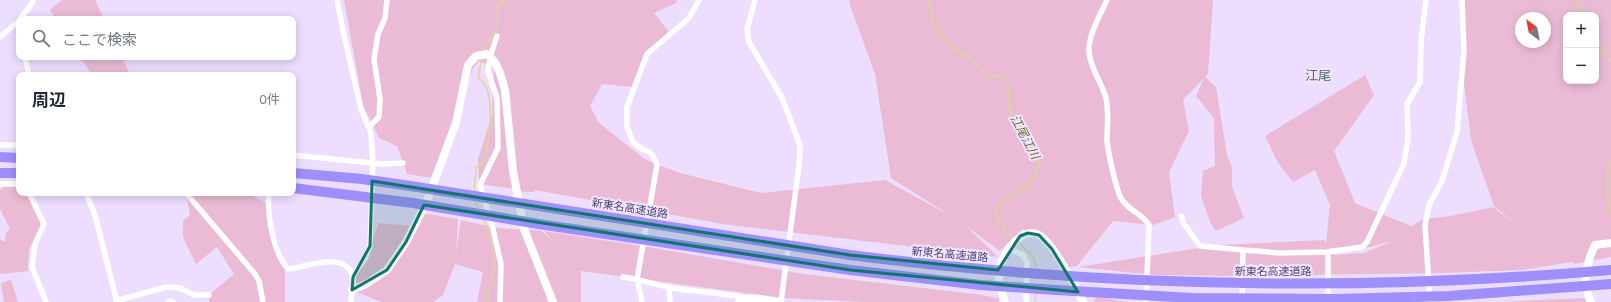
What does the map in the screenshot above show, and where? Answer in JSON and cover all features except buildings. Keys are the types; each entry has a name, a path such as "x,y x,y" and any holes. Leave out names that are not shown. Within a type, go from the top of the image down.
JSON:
{"highway":[{"path":"0,157 16,158"},
{"path":"0,173 16,173"},
{"name":"新東名高速道路","path":"296,173 362,179 417,187 850,255 921,264 1110,279 1265,283 1338,283 1492,278 1611,270"},
{"path":"296,188 413,203 545,225 850,270 981,285 1192,298 1335,299 1449,296 1575,288 1611,284"}],"street":[{"path":"23,16 33,0"},
{"path":"337,0 361,109 365,121 369,127 373,166 370,246 365,259 356,270 353,277 351,302"},
{"path":"369,127 379,117 380,99 374,60 378,34 385,18 387,0"},
{"path":"642,302 638,278 657,165 650,152 642,149 632,142 627,127 627,107 647,54 689,18 699,0"},
{"path":"623,277 638,278 669,288 730,294 742,300 751,298 780,300 796,193 800,145 782,98 749,42 747,29 755,0"},
{"path":"1107,0 1091,39 1089,52 1091,62 1106,99 1108,126 1107,142 1120,198 1144,218 1149,225 1146,302"},
{"path":"1181,216 1184,224 1200,246 1243,252 1328,255 1362,247 1367,242 1404,163 1408,139 1407,104 1420,82 1422,27 1426,0"},
{"path":"1430,302 1425,225 1429,205 1442,181 1457,132 1464,50 1462,0"},
{"path":"0,37 16,24"},
{"path":"497,36 488,56 488,71 497,98 498,148 480,185 492,225 501,264 500,302"},
{"path":"352,290 366,284 387,270 406,242 426,202 456,123 468,65 476,56 488,56"},
{"path":"488,56 500,73 505,90 514,172 524,229 553,302"},
{"path":"26,60 28,72"},
{"path":"0,145 16,145"},
{"path":"296,155 373,166 403,163"},
{"path":"0,184 16,184"},
{"path":"30,196 44,224 36,244 32,267 46,302"},
{"path":"87,196 95,215 116,302 166,287 180,288 194,295 209,295"},
{"path":"189,196 255,274 259,281 263,302"},
{"path":"268,196 270,225 282,263 288,269 325,262 339,263 347,268 353,277"},
{"path":"1005,302 998,278 1000,266 1020,236 1028,233 1039,236 1052,249 1069,274 1083,302"},
{"path":"1591,302 1585,283 1590,256 1595,245 1611,243"},
{"path":"1010,249 1022,255 1027,262 1026,298 1028,302"},
{"path":"1242,302 1243,252"},
{"path":"1328,255 1328,302"},
{"path":"669,288 670,302"},
{"path":"144,294 145,302"},
{"path":"168,302 173,302"}],"highlighted area":[{"path":"372,181 850,255 998,270 1020,236 1028,233 1039,235 1052,249 1078,292 850,270 424,205 406,242 387,270 352,290 353,277 370,246"}],"shaded area":[{"path":"62,0 95,0 103,16 54,16 50,10"},
{"path":"344,0 677,0 676,3 654,13 669,32 647,54 632,87 602,84 590,106 599,123 646,160 680,173 761,193 885,180 951,216 891,178 875,74 849,2 850,0 1213,0 1208,74 1205,77 1216,87 1227,155 1232,168 1232,187 1244,218 1216,231 1210,222 1201,196 1203,171 1215,166 1214,118 1196,96 1204,78 1183,100 1189,131 1169,172 1175,217 1153,225 1113,221 1077,266 1067,268 1044,233 1022,229 1000,251 966,226 998,257 723,224 535,190 534,192 524,192 515,189 479,184 478,159 492,115 494,67 479,61 473,68 434,178 407,174 397,146 379,138 363,105"},
{"path":"1464,0 1611,0 1611,257 1575,264 1572,262 1522,270 1445,273 1236,276 1155,275 1078,267 1218,245 1324,240 1326,243 1330,205 1315,170 1293,182 1278,163 1265,136 1365,75 1374,95 1334,151 1355,203 1411,226 1423,219 1451,216 1493,207 1517,225 1494,206 1471,140 1463,75","holes":["1392,241 1364,253 1334,255 1329,248 1370,247"]},
{"path":"82,60 123,60 129,72 90,72"},
{"path":"6,185 16,186 16,196 30,196 42,221 40,229 29,249 28,271 0,274 0,239 5,242 6,233 10,229 0,209 0,190"},
{"path":"187,196 253,196 266,203 285,269 285,302 209,302 209,295 234,274 217,247 196,264 183,237 183,221 190,215"},
{"path":"422,213 458,219 456,254 461,220 496,228 541,231 552,240 544,231 804,274 975,294 998,298 999,302 867,302 783,298 581,271 581,302 477,302 483,272 455,264 443,295 433,302 382,302 353,291 356,277 379,223 414,226"},
{"path":"11,280 18,302 4,302 1,283"},
{"path":"1096,296 1124,302 1094,302"},
{"path":"1584,298 1587,302 1497,302"}],"waterway":[{"path":"484,52 485,47 497,29 498,5 509,0"},
{"name":"江尾江川","path":"930,0 930,8 934,24 951,46 968,57 989,76 1000,76 1005,80 1009,89 1009,107 1039,162 1039,167 1028,185 1004,200 997,208 995,214 1006,232 1014,239"},
{"path":"1576,0 1583,12"},
{"path":"1599,43 1611,62"},
{"path":"474,191 476,168 485,160 490,123 489,95 485,84 478,77 482,58"},
{"path":"1611,160 1607,173 1607,194 1611,215"},
{"path":"474,199 479,210"},
{"path":"484,219 491,239 494,260 493,274 489,291 489,302"},
{"name":"江尾江川","path":"1019,242 1034,258 1036,270"},
{"name":"江尾江川","path":"1035,302 1036,292"}],"district":[{"name":"江尾","path":"1318,75"}]}
